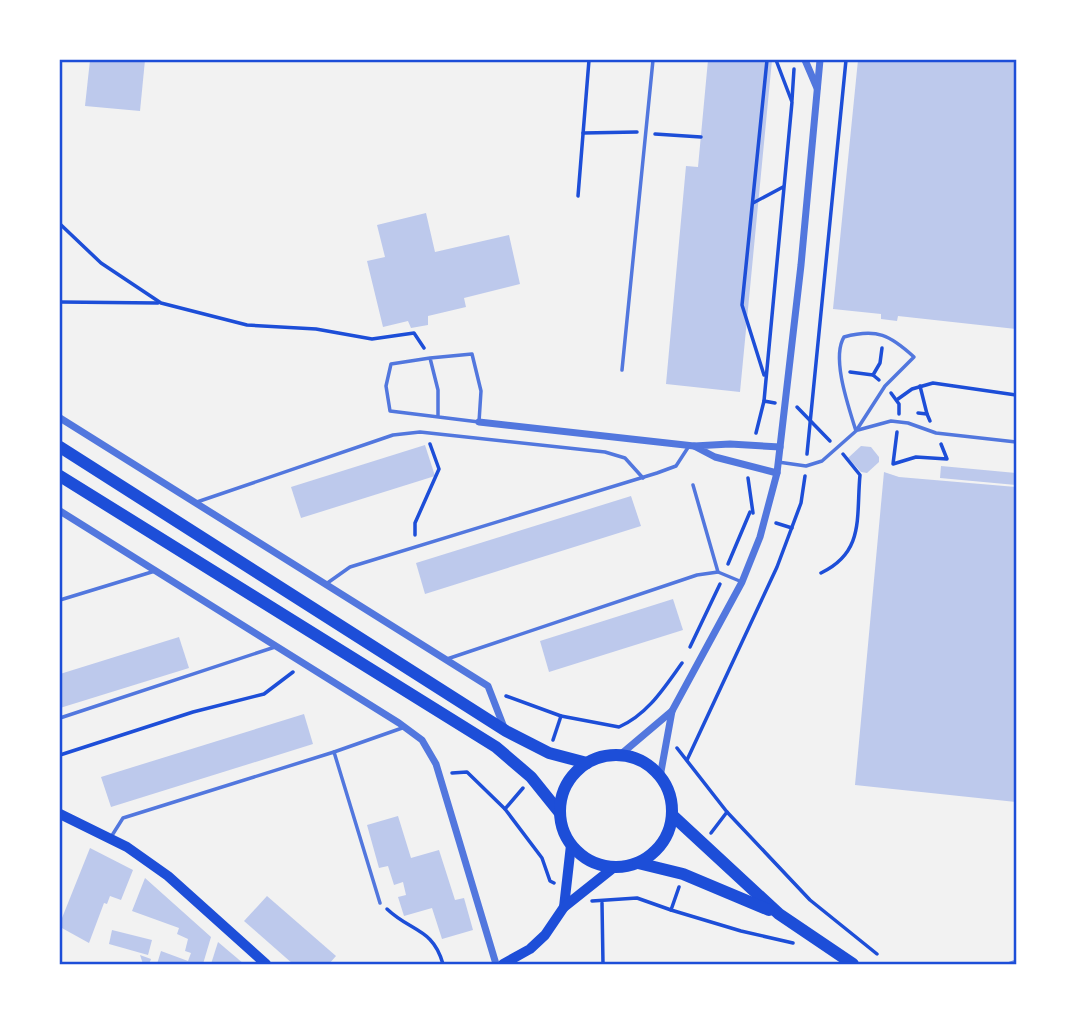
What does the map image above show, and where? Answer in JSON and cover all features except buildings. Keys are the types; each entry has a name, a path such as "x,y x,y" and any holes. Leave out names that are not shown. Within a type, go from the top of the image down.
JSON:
{"main road":[{"path":"60,447 506,731 549,753 587,763"},
{"path":"60,476 496,747 531,777 560,813 571,845 564,907"},
{"path":"560,813 566,784 587,763 620,755 635,758 660,777 670,795 672,815 662,844 638,863"},
{"path":"60,814 110,838 168,876 266,964"},
{"path":"672,815 779,915 853,964"},
{"path":"571,845 589,860 613,868"},
{"path":"503,964 538,942 564,907 613,868 638,863 683,874 779,915"}],"street":[{"path":"805,60 818,89"},
{"path":"660,777 673,711 742,582 760,537 777,473 820,60"},
{"path":"60,418 446,660 490,691 506,731"},
{"path":"479,422 691,446 730,444 780,447"},
{"path":"691,446 715,457 777,473"},
{"path":"60,511 422,740 439,776 496,964"},
{"path":"620,755 673,711"}],"lane":[{"path":"622,370 653,60"},
{"path":"778,462 806,466 822,461 856,431 885,386 914,357 892,337 884,334 844,337 838,357 856,431"},
{"path":"472,354 481,391 479,422 438,417 390,411 386,386 391,364 472,354"},
{"path":"430,359 438,390 438,417"},
{"path":"856,431 891,421 908,423 936,433 1017,442"},
{"path":"193,503 393,435 426,433 605,452 625,458 643,478"},
{"path":"324,585 350,567 676,466 691,446"},
{"path":"693,485 718,572"},
{"path":"60,600 156,571"},
{"path":"446,660 697,575 718,572 742,582"},
{"path":"60,718 275,647"},
{"path":"110,838 124,818 405,727"},
{"path":"334,752 380,903"}],"path":[{"path":"578,196 589,60"},
{"path":"765,377 742,305 767,60"},
{"path":"776,60 792,102"},
{"path":"764,401 795,60"},
{"path":"687,760 783,553 801,503 846,60"},
{"path":"753,203 783,187"},
{"path":"60,224 101,263 161,303"},
{"path":"60,302 161,303 247,325 316,329 372,339 414,333 430,359"},
{"path":"897,400 920,386 933,383 1017,395"},
{"path":"920,386 927,414"},
{"path":"414,548 415,523 439,470 426,433"},
{"path":"490,691 561,716 619,727 638,716 656,700 685,658 750,512"},
{"path":"60,755 193,712 264,694 303,664"},
{"path":"553,742 561,716"},
{"path":"680,750 727,812 810,900 877,954"},
{"path":"439,776 467,772 505,809 542,858 550,881 566,888"},
{"path":"505,809 524,786"},
{"path":"707,837 727,812"},
{"path":"671,909 679,887"},
{"path":"596,903 638,898 740,931 781,938 803,947"},
{"path":"602,902 603,964"},
{"path":"380,903 403,923 429,935 439,949 443,964"}],"railway":[{"path":"1010,964 1016,962"}]}
